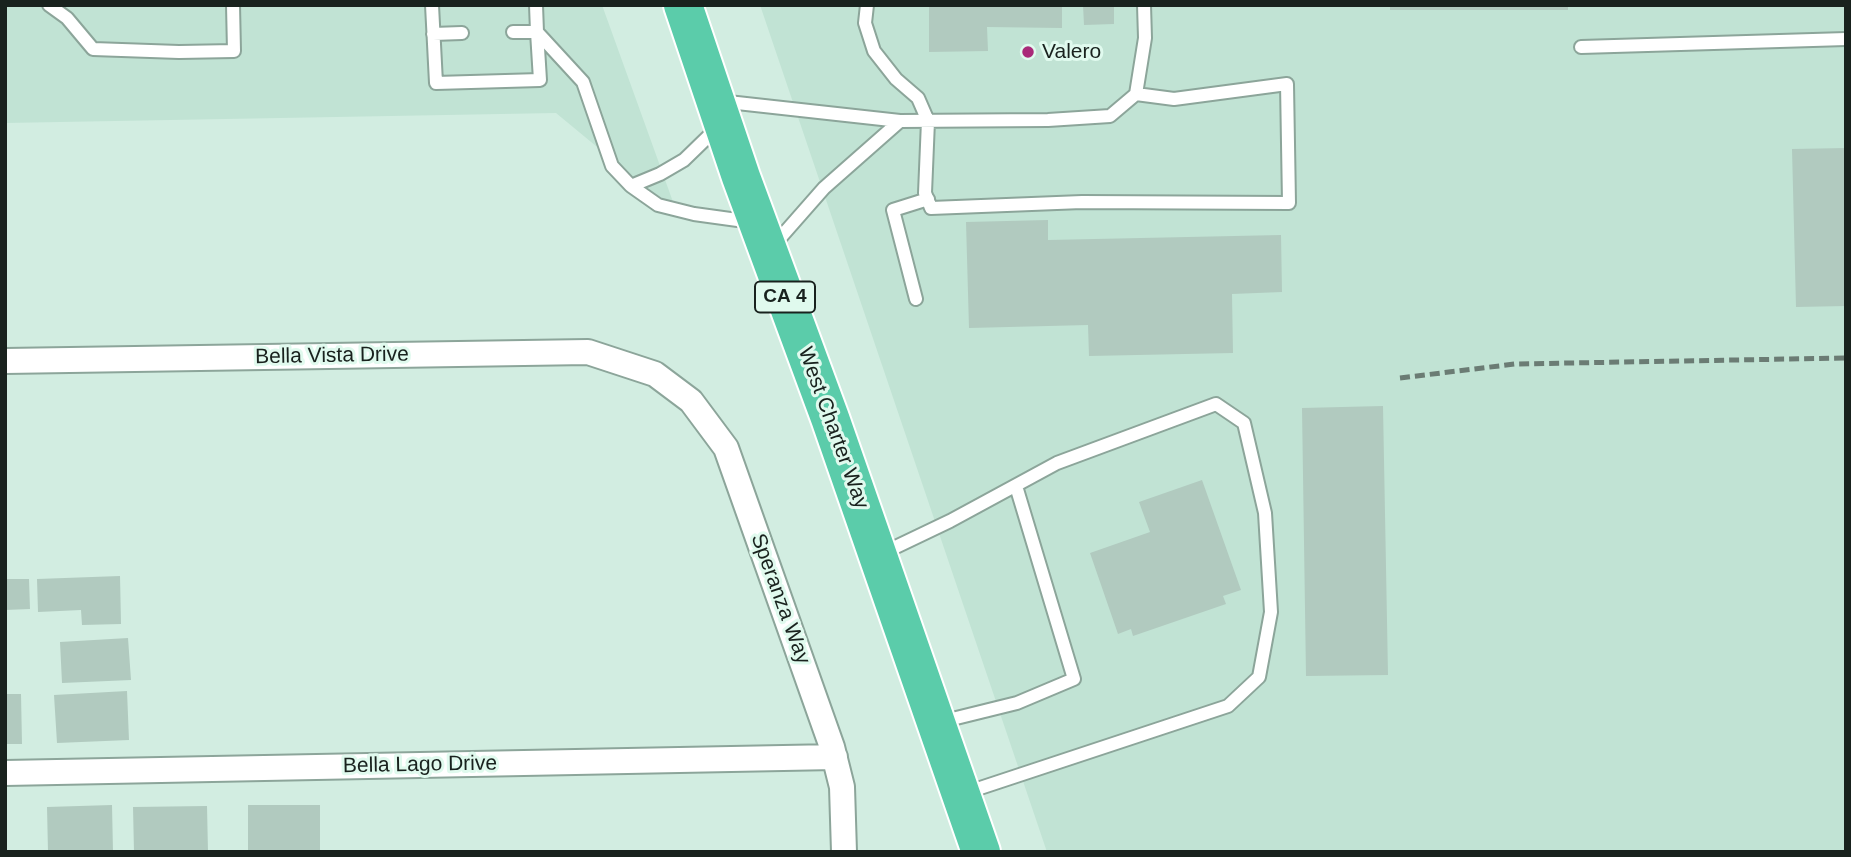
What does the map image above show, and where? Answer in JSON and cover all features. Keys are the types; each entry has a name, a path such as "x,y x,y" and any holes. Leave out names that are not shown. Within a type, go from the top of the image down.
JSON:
{"highway":[{"name":"West Charter Way","path":"683,5 981,852"}],"street":[{"name":"Bella Vista Drive","path":"5,361 588,352 656,374"},
{"name":"Speranza Way","path":"656,374 691,401 726,449 835,757 842,787 844,852"},
{"name":"Bella Lago Drive","path":"5,773 835,757"}],"lane":[{"path":"49,5 67,18 93,48 179,52 234,51 233,5"},
{"path":"432,5 436,83 540,80 536,5"},
{"path":"867,5 865,23 874,51 896,79 918,98 928,121 925,193 931,208 1082,202 1289,203 1287,84 1174,99 1136,94"},
{"path":"631,186 684,160 719,112 766,104 805,112 900,121 1048,120 1110,116 1136,94 1144,38 1144,5"},
{"path":"513,32 537,32 583,82 612,166 631,186 658,205 763,237 900,121"},
{"path":"433,34 462,33"},
{"path":"1581,47 1846,39"},
{"path":"916,299 893,210 928,200"},
{"path":"878,555 950,521 1057,463 1216,404 1244,424 1265,525 1271,612 1259,677 1228,706 961,794"},
{"path":"936,723 1017,702 1074,679 1016,486"}],"shaded area":[{"path":"5,5 602,5 677,213 556,113 5,123"},
{"path":"760,5 1846,5 1846,852 1047,852"}],"building":[{"path":"929,5 1062,5 1062,28 987,27 988,51 929,52"},
{"path":"1083,5 1114,5 1114,24 1084,25"},
{"path":"1390,5 1568,5 1568,10 1390,10"},
{"path":"1846,148 1846,306 1796,307 1792,149"},
{"path":"1048,220 1048,240 1281,235 1282,292 1232,294 1233,353 1089,356 1088,325 969,328 966,222"},
{"path":"1383,406 1388,675 1306,676 1302,408"},
{"path":"1202,480 1241,590 1223,596 1226,604 1133,636 1131,629 1118,634 1090,553 1150,532 1139,502"},
{"path":"120,576 121,624 82,625 81,610 38,612 37,579"},
{"path":"5,579 29,579 30,609 5,610"},
{"path":"128,638 131,680 62,683 60,642"},
{"path":"127,691 129,740 57,743 54,695"},
{"path":"5,694 21,694 22,744 5,744"},
{"path":"112,805 113,852 48,852 47,807"},
{"path":"248,805 320,805 320,850 248,851"},
{"path":"207,806 208,852 134,852 133,807"}],"railway":[{"path":"1400,378 1515,364 1846,358"}],"place":[{"name":"Valero","path":"1028,52"}]}
